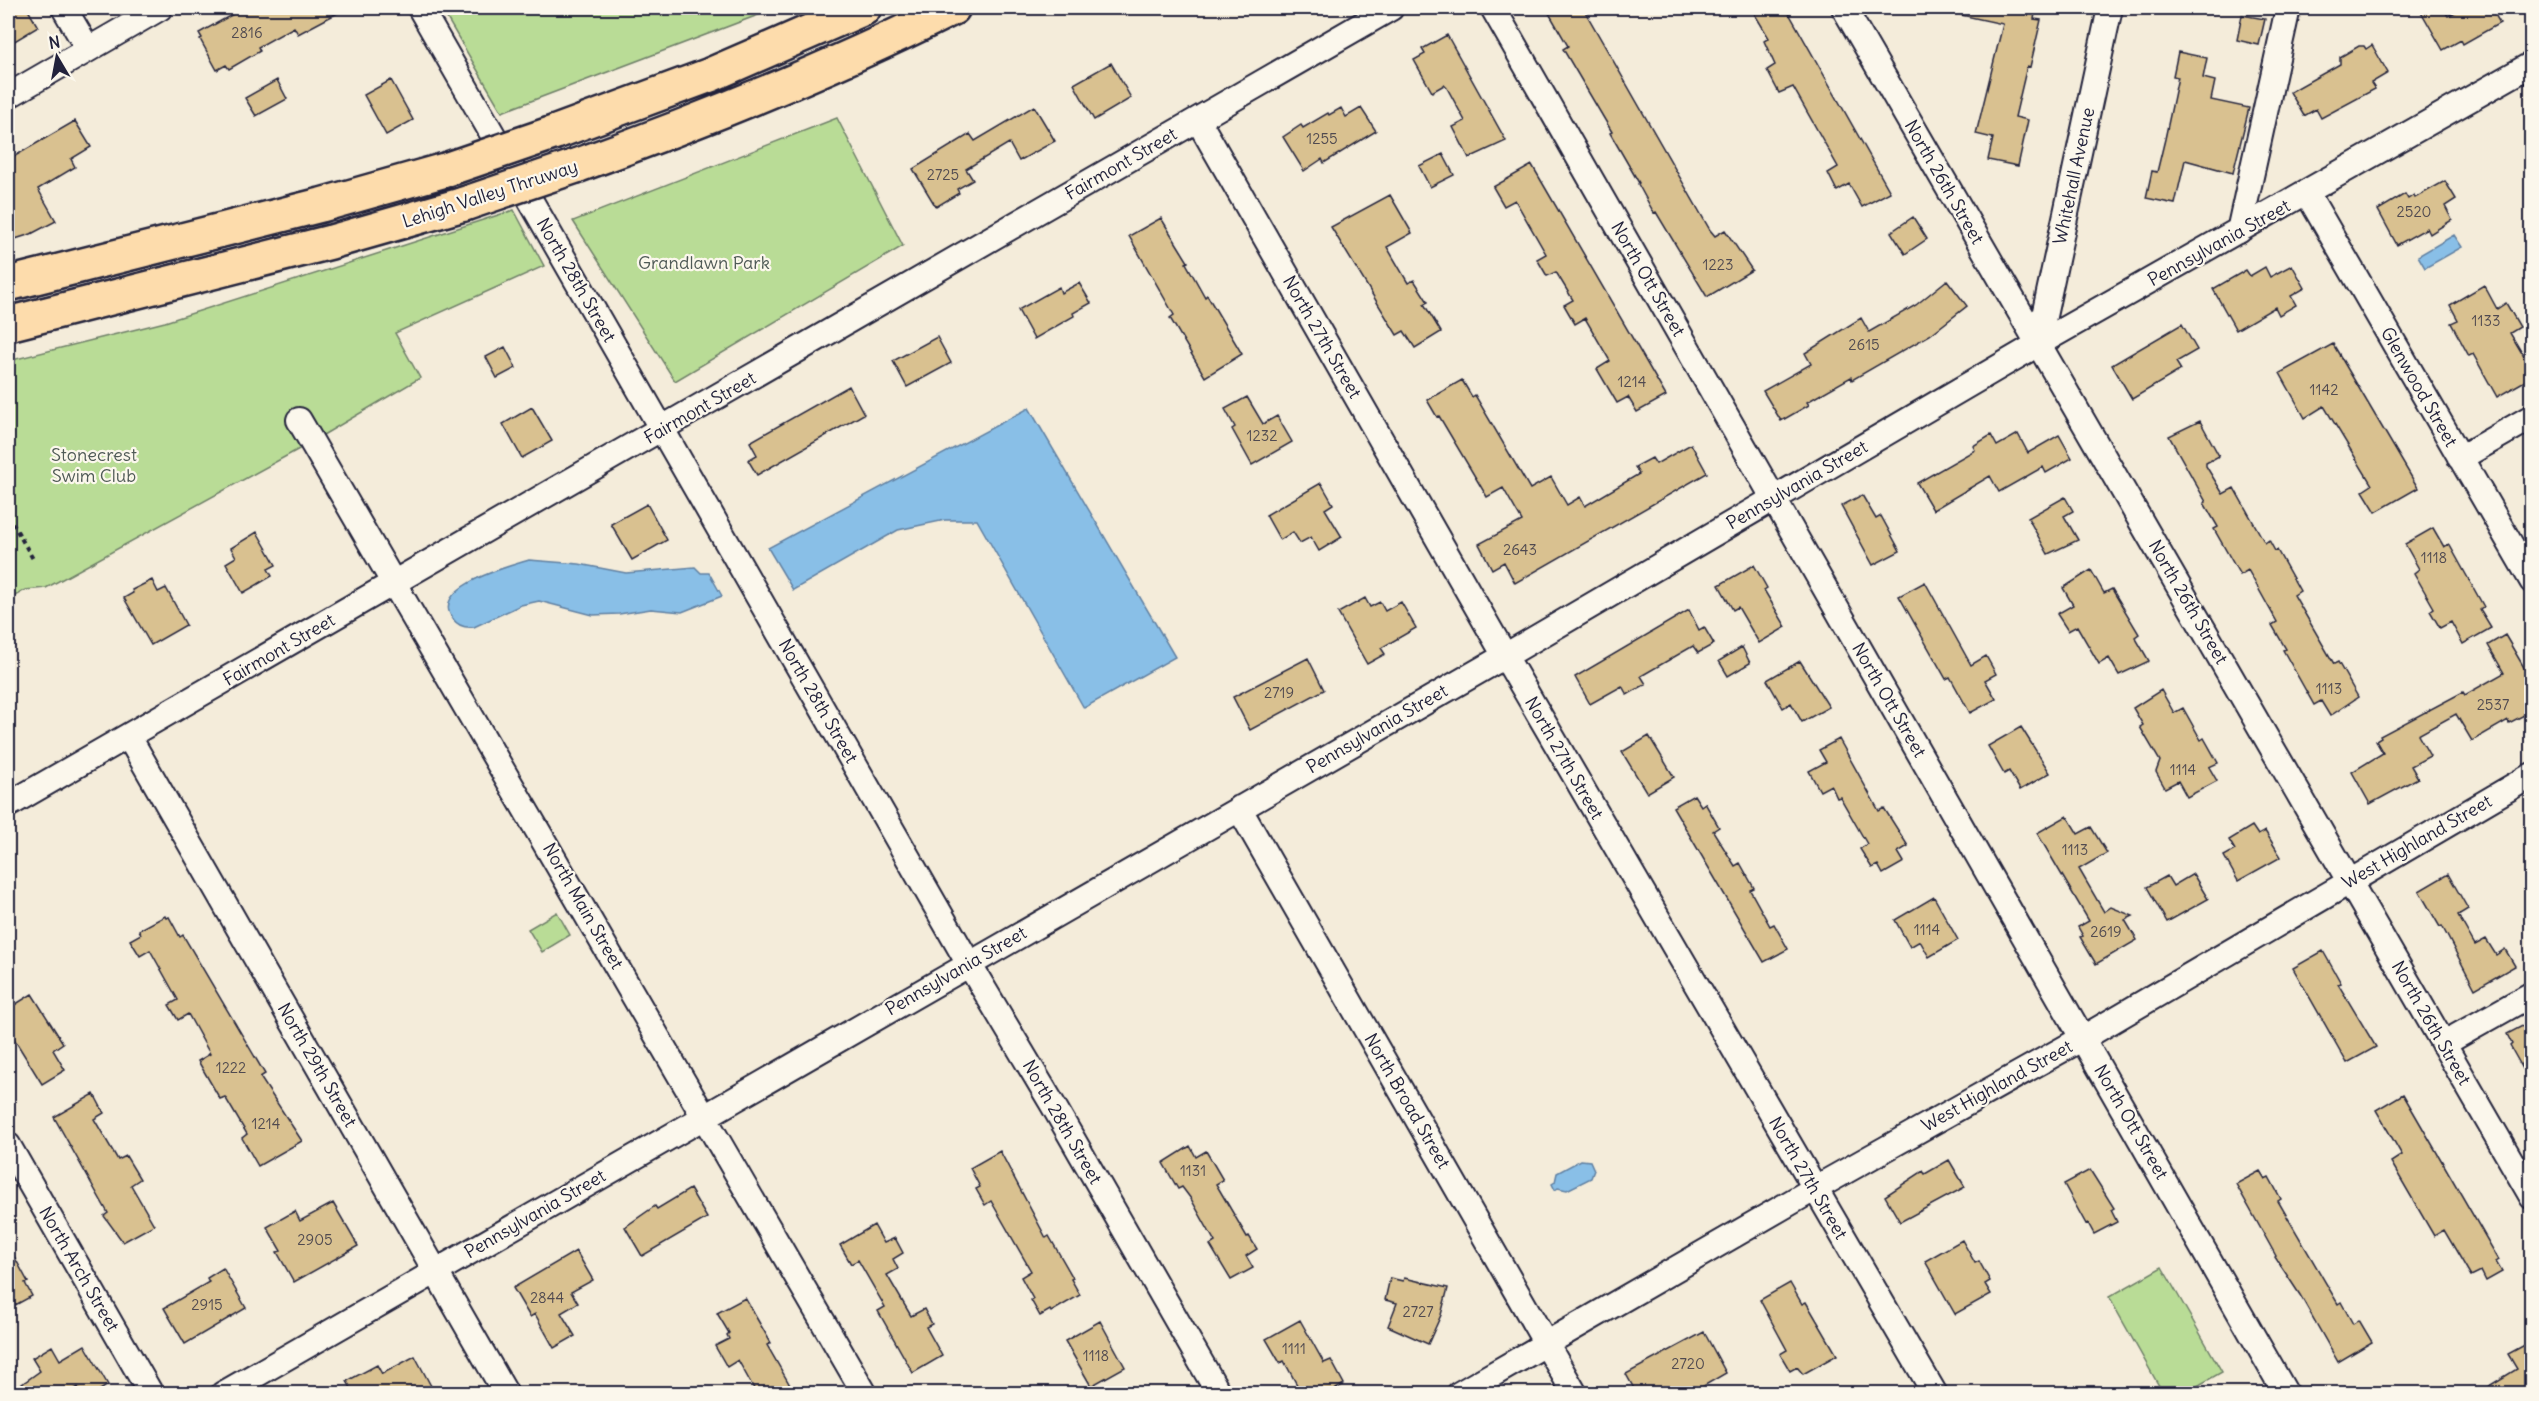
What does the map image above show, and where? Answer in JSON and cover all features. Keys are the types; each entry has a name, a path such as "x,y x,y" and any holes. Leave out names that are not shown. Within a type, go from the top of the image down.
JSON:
{"highway":[{"name":"Lehigh Valley Thruway","path":"8,284 321,205 445,170 710,75 864,8"},
{"name":"Lehigh Valley Thruway","path":"8,324 331,242 464,204 650,140 798,80 953,8"}],"street":[{"path":"64,8 88,50"},
{"path":"8,96 160,8"},
{"name":"North 28th Street","path":"420,8 969,964 1059,1115 1219,1394"},
{"name":"Fairmont Street","path":"8,805 1391,8"},
{"name":"North Ott Street","path":"1493,8 2286,1394"},
{"name":"North 26th Street","path":"1844,8 2532,1197"},
{"name":"Whitehall Avenue","path":"2038,344 2110,8"},
{"path":"2239,231 2288,8"},
{"name":"Pennsylvania Street","path":"223,1394 1505,656 2038,344 2532,64"},
{"name":"North 27th Street","path":"1198,120 1505,656 1935,1394"},
{"name":"Glenwood Street","path":"2307,193 2532,581"},
{"path":"2460,458 2532,417"},
{"name":"North Main Street","path":"299,420 396,583 865,1394"},
{"name":"North 29th Street","path":"129,736 506,1394"},
{"name":"West Highland Street","path":"1459,1394 1814,1189 2083,1038 2532,775"},
{"name":"North Broad Street","path":"1239,808 1575,1394"},
{"path":"2443,1044 2532,994"},
{"name":"North Arch Street","path":"8,1145 151,1394"}],"path":[{"path":"8,514 33,559"}],"green space":[{"path":"441,8 773,8 774,9 502,112"},
{"name":"Grandlawn Park","path":"837,118 903,246 675,381 573,221"},
{"name":"Stonecrest Swim Club","path":"514,210 544,266 395,333 420,378 301,448 46,588 25,590 8,600 8,361 165,322"},
{"path":"557,912 570,935 542,952 528,929"},
{"path":"2162,1267 2222,1372 2185,1393 2163,1393 2109,1297"}],"water":[{"path":"2454,235 2462,247 2425,268 2418,256"},
{"path":"1029,408 1175,657 1084,708 977,520 945,520 898,530 793,590 768,548"},
{"path":"529,560 579,564 626,573 695,567 701,573 709,573 722,596 682,612 651,609 593,615 539,601 521,605 474,627 462,626 453,619 448,608 452,597 461,588 490,573"},
{"path":"1581,1160 1590,1161 1594,1170 1591,1178 1567,1190 1558,1188 1555,1190 1552,1184 1555,1182 1557,1173"}],"building":[{"path":"8,8 27,8 38,27 8,45"},
{"path":"244,8 347,8 298,34 294,27 258,47 260,51 229,69 226,65 217,70 199,33"},
{"path":"1546,8 1583,8 1710,230 1715,236 1725,230 1752,270 1707,297 1656,212 1654,213 1610,133 1612,132 1563,49 1568,46"},
{"path":"1751,8 1786,8 1890,192 1862,207 1849,184 1837,191 1828,173 1838,167 1793,87 1779,93 1767,70 1775,65 1764,41 1769,38"},
{"path":"1962,8 2036,8 2034,19 2041,20 2015,117 2028,120 2018,166 1988,160 1993,138 1976,134 2003,24 1961,15"},
{"path":"2419,8 2443,8 2448,16 2463,8 2491,8 2500,23 2463,44 2461,40 2443,50"},
{"path":"2242,15 2265,19 2259,45 2237,40"},
{"path":"1447,35 1506,141 1469,158 1453,127 1465,121 1447,88 1444,85 1432,92 1414,60 1425,54 1422,49"},
{"path":"2372,45 2388,73 2371,83 2375,89 2321,118 2316,109 2304,116 2290,92 2340,64 2340,57 2359,46 2364,46 2366,49"},
{"path":"2178,52 2207,58 2203,78 2215,81 2211,100 2249,108 2233,173 2185,160 2175,204 2146,198 2152,171 2157,172 2165,139 2178,77 2173,76"},
{"path":"1111,63 1131,98 1094,120 1074,84"},
{"path":"277,80 287,99 256,116 245,98"},
{"path":"391,80 413,120 386,135 364,95"},
{"path":"1034,106 1055,141 1019,161 1009,143 966,169 973,180 957,189 959,193 936,207 913,169 970,134 975,141"},
{"path":"1341,108 1346,117 1361,108 1376,131 1324,163 1322,159 1304,171 1283,137 1301,125 1303,128"},
{"path":"75,121 91,147 71,159 75,167 38,189 56,221 31,234 12,240 8,224 8,160"},
{"path":"1443,154 1454,175 1430,187 1419,166"},
{"path":"1532,165 1666,396 1637,412 1628,397 1617,403 1597,369 1610,361 1585,318 1575,324 1564,305 1573,300 1556,272 1547,276 1537,259 1546,254 1515,200 1504,206 1493,187"},
{"path":"2445,181 2456,199 2445,206 2452,220 2430,234 2427,228 2397,245 2378,210 2405,194 2408,199 2414,195 2415,198"},
{"path":"1390,195 1412,233 1387,247 1408,283 1414,280 1428,302 1424,304 1441,332 1415,348 1404,331 1397,335 1331,227"},
{"path":"1913,217 1927,239 1905,254 1891,232"},
{"path":"1161,218 1188,262 1186,263 1205,297 1207,295 1242,354 1205,377 1170,318 1174,315 1129,236"},
{"path":"2292,265 2305,288 2291,296 2296,305 2279,315 2275,307 2236,330 2213,289 2246,270 2250,276 2265,267 2270,277"},
{"path":"1947,280 1967,306 1930,335 1852,380 1851,377 1807,402 1809,405 1781,421 1763,391 1811,364 1805,353 1861,318 1869,332 1916,305"},
{"path":"1079,283 1091,303 1073,313 1074,316 1034,339 1018,310 1059,287 1061,293"},
{"path":"2484,285 2497,309 2506,303 2520,327 2510,333 2532,370 2532,377 2497,397 2473,354 2469,356 2451,323 2458,320 2450,305"},
{"path":"2182,324 2197,350 2176,362 2181,370 2132,399 2112,365"},
{"path":"937,337 951,363 907,387 893,361"},
{"path":"2333,344 2418,488 2376,512 2363,491 2372,485 2324,406 2305,418 2280,373"},
{"path":"505,347 516,368 497,378 486,357"},
{"path":"1462,380 1472,397 1475,395 1530,489 1551,477 1567,505 1580,497 1585,506 1639,474 1635,467 1652,458 1656,464 1691,444 1707,473 1515,583 1504,562 1492,569 1479,544 1522,521 1503,488 1487,497 1427,400"},
{"path":"849,386 864,414 757,475 748,460 757,455 750,442"},
{"path":"1247,397 1263,424 1277,416 1292,442 1252,465 1232,429 1235,427 1225,409"},
{"path":"532,407 552,441 522,458 503,424"},
{"path":"2200,421 2219,456 2206,463 2206,466 2223,494 2234,488 2265,543 2269,540 2275,551 2277,550 2300,591 2294,595 2334,664 2338,662 2358,697 2330,716 2321,701 2314,705 2283,650 2286,649 2272,625 2277,622 2248,570 2240,575 2214,529 2218,527 2204,503 2206,502 2169,436"},
{"path":"2018,434 2028,453 2059,435 2072,458 2046,473 2043,467 1999,492 1990,476 1933,510 1917,483 1975,450 1973,446 1991,435 1997,446"},
{"path":"1321,483 1333,504 1325,509 1342,537 1319,551 1311,537 1300,543 1293,532 1280,540 1266,515"},
{"path":"1862,495 1876,519 1881,516 1900,551 1873,565 1841,506"},
{"path":"2065,497 2073,511 2064,516 2078,540 2048,554 2028,518"},
{"path":"647,504 667,540 632,560 611,524"},
{"path":"2433,528 2444,547 2449,544 2484,607 2480,610 2491,628 2463,644 2451,622 2440,628 2430,611 2434,608 2414,573 2419,569 2405,544"},
{"path":"257,532 276,565 268,569 272,576 243,593 226,563 236,557 231,548"},
{"path":"1754,565 1767,588 1764,590 1786,627 1759,643 1738,607 1733,610 1719,585"},
{"path":"2091,570 2104,593 2112,589 2139,634 2135,637 2149,661 2119,675 2109,658 2099,664 2077,626 2068,631 2057,614 2073,605 2063,588"},
{"path":"152,580 158,592 166,588 186,625 151,645 124,598 133,593 132,590"},
{"path":"1925,582 1971,665 1986,656 1996,674 1985,680 1996,699 1970,713 1950,677 1946,679 1899,596"},
{"path":"1365,598 1370,607 1380,602 1385,611 1401,602 1416,628 1381,648 1385,654 1367,664 1338,613"},
{"path":"1689,610 1699,630 1704,627 1714,644 1698,653 1693,646 1641,676 1646,684 1627,695 1622,686 1590,704 1575,677"},
{"path":"2505,635 2532,681 2532,711 2509,723 2508,720 2472,741 2456,714 2418,735 2430,756 2411,766 2418,778 2370,804 2352,772 2383,753 2376,741 2381,738 2380,736 2463,692 2465,695 2504,673 2488,645"},
{"path":"1742,647 1750,663 1728,676 1719,661"},
{"path":"1308,658 1324,690 1250,730 1233,697"},
{"path":"1800,661 1829,707 1802,722 1791,703 1783,708 1767,680"},
{"path":"2161,690 2174,713 2183,708 2201,740 2204,738 2218,763 2209,767 2217,781 2187,797 2178,781 2165,788 2156,772 2160,761 2140,727 2143,725 2133,708"},
{"path":"2021,727 2050,773 2020,790 2009,771 2004,774 1988,746"},
{"path":"1649,736 1674,777 1647,793 1622,752"},
{"path":"1839,739 1879,811 1884,808 1908,846 1898,852 1904,862 1883,874 1878,865 1872,868 1860,849 1867,844 1840,797 1837,798 1831,785 1820,791 1809,771 1826,762 1819,750"},
{"path":"1694,795 1701,806 1705,803 1719,827 1713,831 1735,866 1740,863 1754,888 1750,890 1770,926 1774,924 1788,949 1764,962 1673,807"},
{"path":"2067,816 2078,834 2091,827 2107,853 2079,869 2104,912 2111,907 2133,916 2125,920 2137,940 2096,964 2080,937 2083,936 2078,927 2089,921 2037,833"},
{"path":"2252,826 2258,835 2265,831 2281,857 2238,881 2224,856 2235,850 2229,840"},
{"path":"2193,874 2208,899 2167,922 2147,887 2167,876 2173,886"},
{"path":"2448,874 2468,909 2458,915 2475,945 2486,939 2496,955 2505,949 2515,966 2475,989 2442,926 2440,927 2419,891"},
{"path":"1934,897 1958,940 1929,957 1920,941 1910,947 1895,920"},
{"path":"165,916 169,917 180,937 183,935 265,1074 260,1077 302,1141 258,1166 242,1138 247,1134 225,1097 220,1099 198,1061 210,1054 188,1014 178,1020 169,1005 178,1000 150,950 140,956 130,940 141,934 139,930"},
{"path":"2323,951 2341,983 2338,984 2376,1047 2347,1063 2293,968"},
{"path":"32,994 63,1043 53,1050 65,1070 42,1084 8,1029 8,1009"},
{"path":"2532,1021 2532,1085 2510,1046 2512,1044 2507,1034"},
{"path":"94,1094 104,1113 94,1119 118,1160 126,1156 140,1179 131,1185 154,1225 123,1242 104,1216 108,1213 54,1117"},
{"path":"2403,1094 2499,1260 2496,1262 2502,1272 2486,1281 2481,1271 2471,1276 2444,1230 2434,1236 2391,1162 2402,1155 2376,1110"},
{"path":"1190,1146 1196,1157 1206,1151 1223,1180 1216,1184 1247,1237 1249,1236 1257,1249 1246,1256 1253,1268 1231,1280 1210,1245 1215,1242 1191,1199 1182,1187 1178,1189 1163,1163"},
{"path":"1000,1151 1046,1238 1049,1236 1073,1278 1071,1279 1080,1295 1040,1316 1021,1277 1031,1271 991,1201 985,1205 976,1189 980,1187 970,1168"},
{"path":"1949,1160 1965,1187 1900,1222 1885,1196 1923,1171 1925,1174"},
{"path":"2090,1170 2114,1208 2111,1210 2117,1222 2094,1234 2064,1184"},
{"path":"2260,1171 2265,1179 2269,1177 2281,1199 2278,1201 2338,1304 2341,1302 2353,1324 2359,1320 2372,1342 2338,1362 2300,1295 2275,1257 2236,1184"},
{"path":"690,1189 707,1218 642,1256 625,1227 655,1206 657,1209"},
{"path":"333,1203 358,1246 294,1282 277,1252 281,1251 267,1227 295,1211 300,1221"},
{"path":"874,1225 884,1243 895,1238 903,1253 893,1259 898,1269 887,1275 911,1316 924,1309 932,1324 926,1327 942,1356 913,1373 878,1311 885,1307 858,1260 851,1264 840,1245"},
{"path":"1962,1240 1975,1263 1979,1261 1990,1281 1985,1284 1991,1294 1955,1314 1925,1261"},
{"path":"8,1245 28,1282 25,1283 32,1296 8,1309"},
{"path":"576,1251 593,1280 571,1292 578,1303 561,1313 575,1336 554,1348 535,1314 530,1317 513,1288"},
{"path":"223,1268 246,1308 185,1344 164,1308 209,1282 207,1278"},
{"path":"1390,1278 1403,1281 1404,1278 1448,1288 1441,1315 1428,1344 1388,1326 1397,1303 1385,1300"},
{"path":"1790,1283 1802,1304 1806,1302 1837,1355 1803,1374 1797,1367 1790,1371 1780,1354 1787,1350 1760,1300"},
{"path":"745,1298 771,1343 767,1345 795,1394 757,1394 738,1360 727,1367 715,1346 729,1339 727,1335 729,1333 717,1313"},
{"path":"1300,1320 1324,1363 1331,1360 1344,1384 1328,1394 1302,1394 1284,1361 1280,1363 1266,1339"},
{"path":"1100,1321 1125,1367 1091,1386 1065,1341"},
{"path":"1704,1332 1726,1373 1700,1388 1703,1394 1637,1394 1626,1374"},
{"path":"2532,1341 2532,1394 2476,1394 2517,1369 2508,1354"},
{"path":"85,1345 108,1385 94,1394 81,1394 78,1387 67,1394 8,1394 40,1371 32,1358 52,1346 60,1360"},
{"path":"415,1356 431,1386 426,1388 429,1394 347,1394 352,1390 347,1381 377,1365 382,1374"}]}
